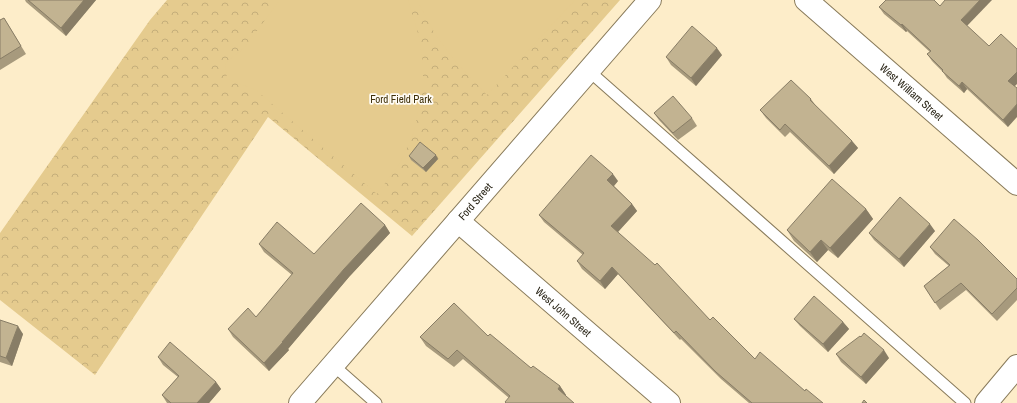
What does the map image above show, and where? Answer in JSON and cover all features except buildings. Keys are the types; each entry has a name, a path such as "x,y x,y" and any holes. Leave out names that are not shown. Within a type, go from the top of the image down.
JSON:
{"street":[{"name":"Ford Street","path":"300,403 650,0"},
{"name":"West William Street","path":"806,0 1017,184"},
{"name":"West John Street","path":"458,221 669,403"},
{"path":"986,403 1017,366"}],"lane":[{"path":"589,71 964,403"},
{"path":"333,365 376,403"}],"green space":[{"name":"Ford Field Park","path":"167,0 620,0 412,236 268,117 95,375 0,300 0,233 150,20"},
{"path":"280,0 408,0 419,37 423,63 423,87 414,132 400,163 377,194 256,90 227,79 225,63 244,48"},
{"path":"417,0 575,0 487,95 456,62 435,34"}]}
